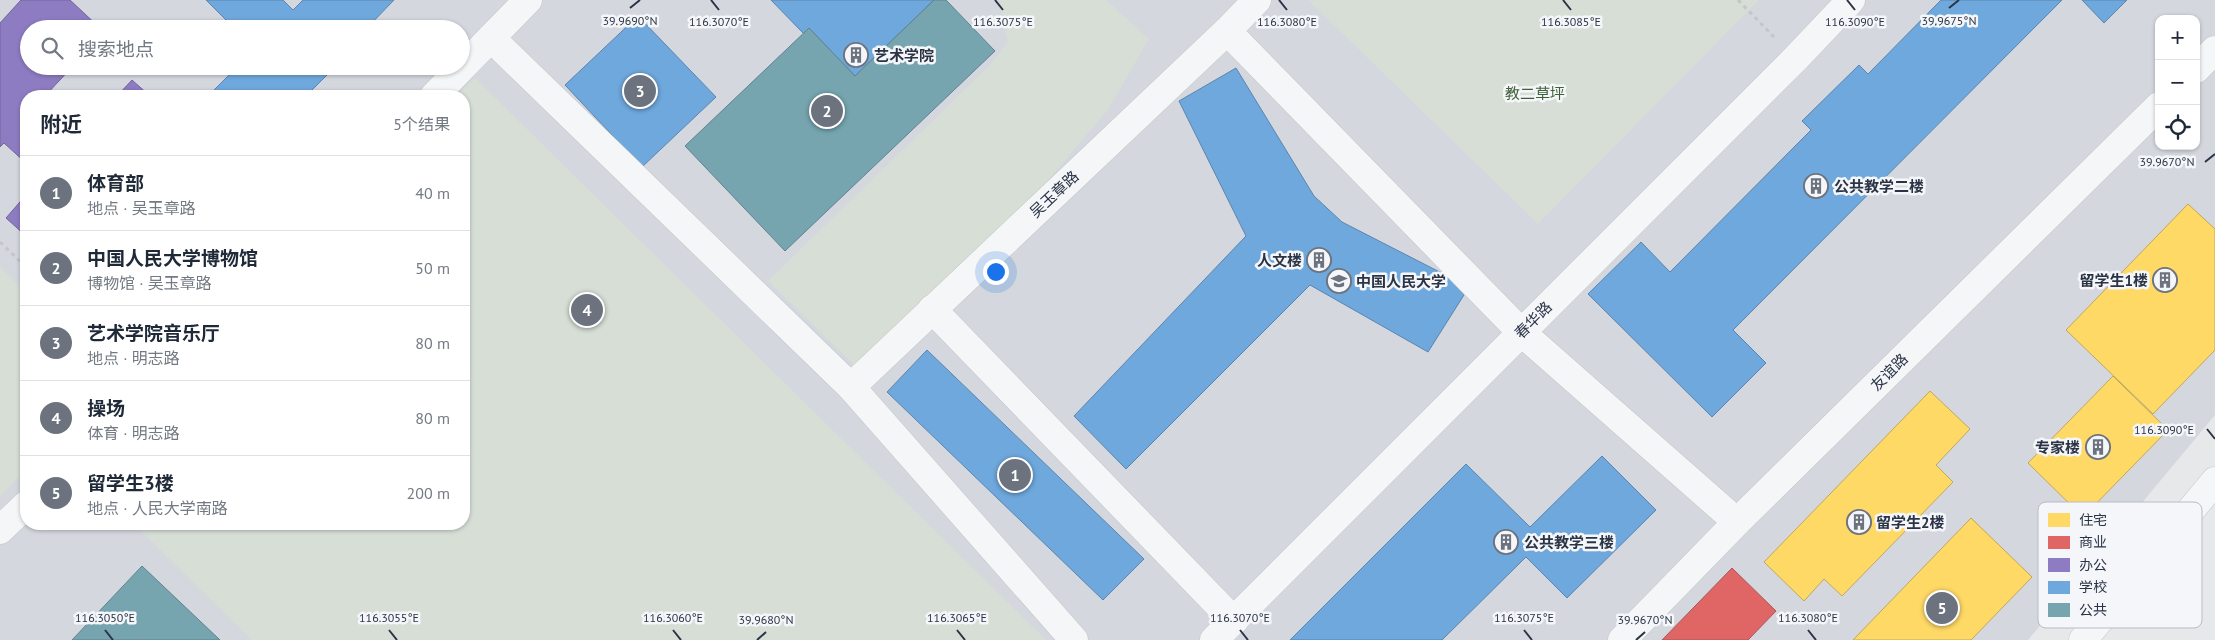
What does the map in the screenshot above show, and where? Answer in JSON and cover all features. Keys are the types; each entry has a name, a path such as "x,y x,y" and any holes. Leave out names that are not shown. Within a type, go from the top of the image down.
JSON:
{"street":[{"path":"470,59 528,0"},
{"name":"吴玉章路","path":"850,387 1227,31 1257,0"},
{"name":"春华路","path":"1214,640 1796,58 1851,0"},
{"path":"1227,31 1520,332 1737,522"},
{"path":"491,38 850,387 1074,640"},
{"path":"2200,64 2215,50"},
{"path":"440,90 455,75"},
{"name":"友谊路","path":"1622,640 1737,522 2155,110"},
{"path":"932,308 1234,621"},
{"path":"2197,502 2215,480"},
{"path":"0,530 20,511"},
{"path":"2084,640 2094,628"}],"path":[{"path":"1738,0 1796,58"},
{"path":"0,242 20,261"}],"shaded area":[{"name":"中国人民大学","path":"0,0 2215,0 2215,415 2143,502 2038,502 2038,628 2028,640 0,640"}],"green space":[{"path":"999,0 1106,0 1149,39 1107,111 1038,192 856,367 768,281 990,65 1008,42"},
{"name":"教二草坪","path":"1308,0 1759,0 1538,224"},
{"path":"475,78 1046,640 252,640 140,530 470,530 470,90 463,90"},
{"path":"0,267 20,286 20,476 0,497"}],"building: 住宅":[{"name":"留学生1楼","path":"2188,204 2215,229 2215,350 2153,414 2066,330"},
{"name":"专家楼","path":"2113,376 2168,430 2098,502 2068,502 2028,463"},
{"name":"留学生2楼","path":"1930,391 1970,429 1936,465 1953,482 1842,596 1824,579 1804,601 1764,562"},
{"path":"1971,518 2032,577 1971,640 1853,640"}],"building: 商业":[{"path":"1732,568 1776,611 1748,640 1662,640"}],"building: 办公":[{"path":"21,0 70,0 91,20 20,20 20,75 65,75 51,90 20,90 20,158 4,143 0,147 0,23"},
{"path":"132,80 143,90 123,90"},
{"path":"20,202 20,231 6,218"}],"building: 学校":[{"path":"206,0 283,0 293,10 303,0 394,0 375,20 226,20"},
{"name":"艺术学院","path":"771,0 934,0 855,76 809,28 804,34"},
{"name":"公共教学二楼","path":"1941,0 2062,0 1733,330 1766,363 1712,417 1588,294 1641,242 1670,272 1811,130 1802,121 1859,65 1868,74"},
{"path":"2082,0 2127,0 2104,23"},
{"path":"638,16 716,97 642,167 565,85"},
{"name":"人文楼","path":"1236,68 1314,196 1342,222 1469,287 1428,352 1310,285 1126,469 1074,416 1246,236 1179,101"},
{"path":"229,75 327,75 312,90 214,90"},
{"path":"927,350 1144,559 1103,600 887,392"},
{"name":"公共教学三楼","path":"1602,456 1656,510 1567,598 1526,557 1442,640 1290,640 1466,464 1530,527"}],"building: 公共":[{"path":"934,0 946,0 995,51 785,251 685,146 809,28 855,76"},
{"path":"142,566 220,640 72,640"}],"place":[{"name":"艺术学院","path":"856,55"},
{"name":"艺术学院音乐厅","path":"640,91"},
{"name":"中国人民大学博物馆","path":"827,111"},
{"name":"公共教学二楼","path":"1816,186"},
{"name":"人文楼","path":"1319,260"},
{"name":"留学生1楼","path":"2165,280"},
{"name":"中国人民大学","path":"1339,281"},
{"name":"操场","path":"587,310"},
{"name":"专家楼","path":"2098,447"},
{"name":"体育部","path":"1015,475"},
{"name":"留学生2楼","path":"1859,522"},
{"name":"公共教学三楼","path":"1506,542"},
{"name":"留学生3楼","path":"1942,608"}]}
